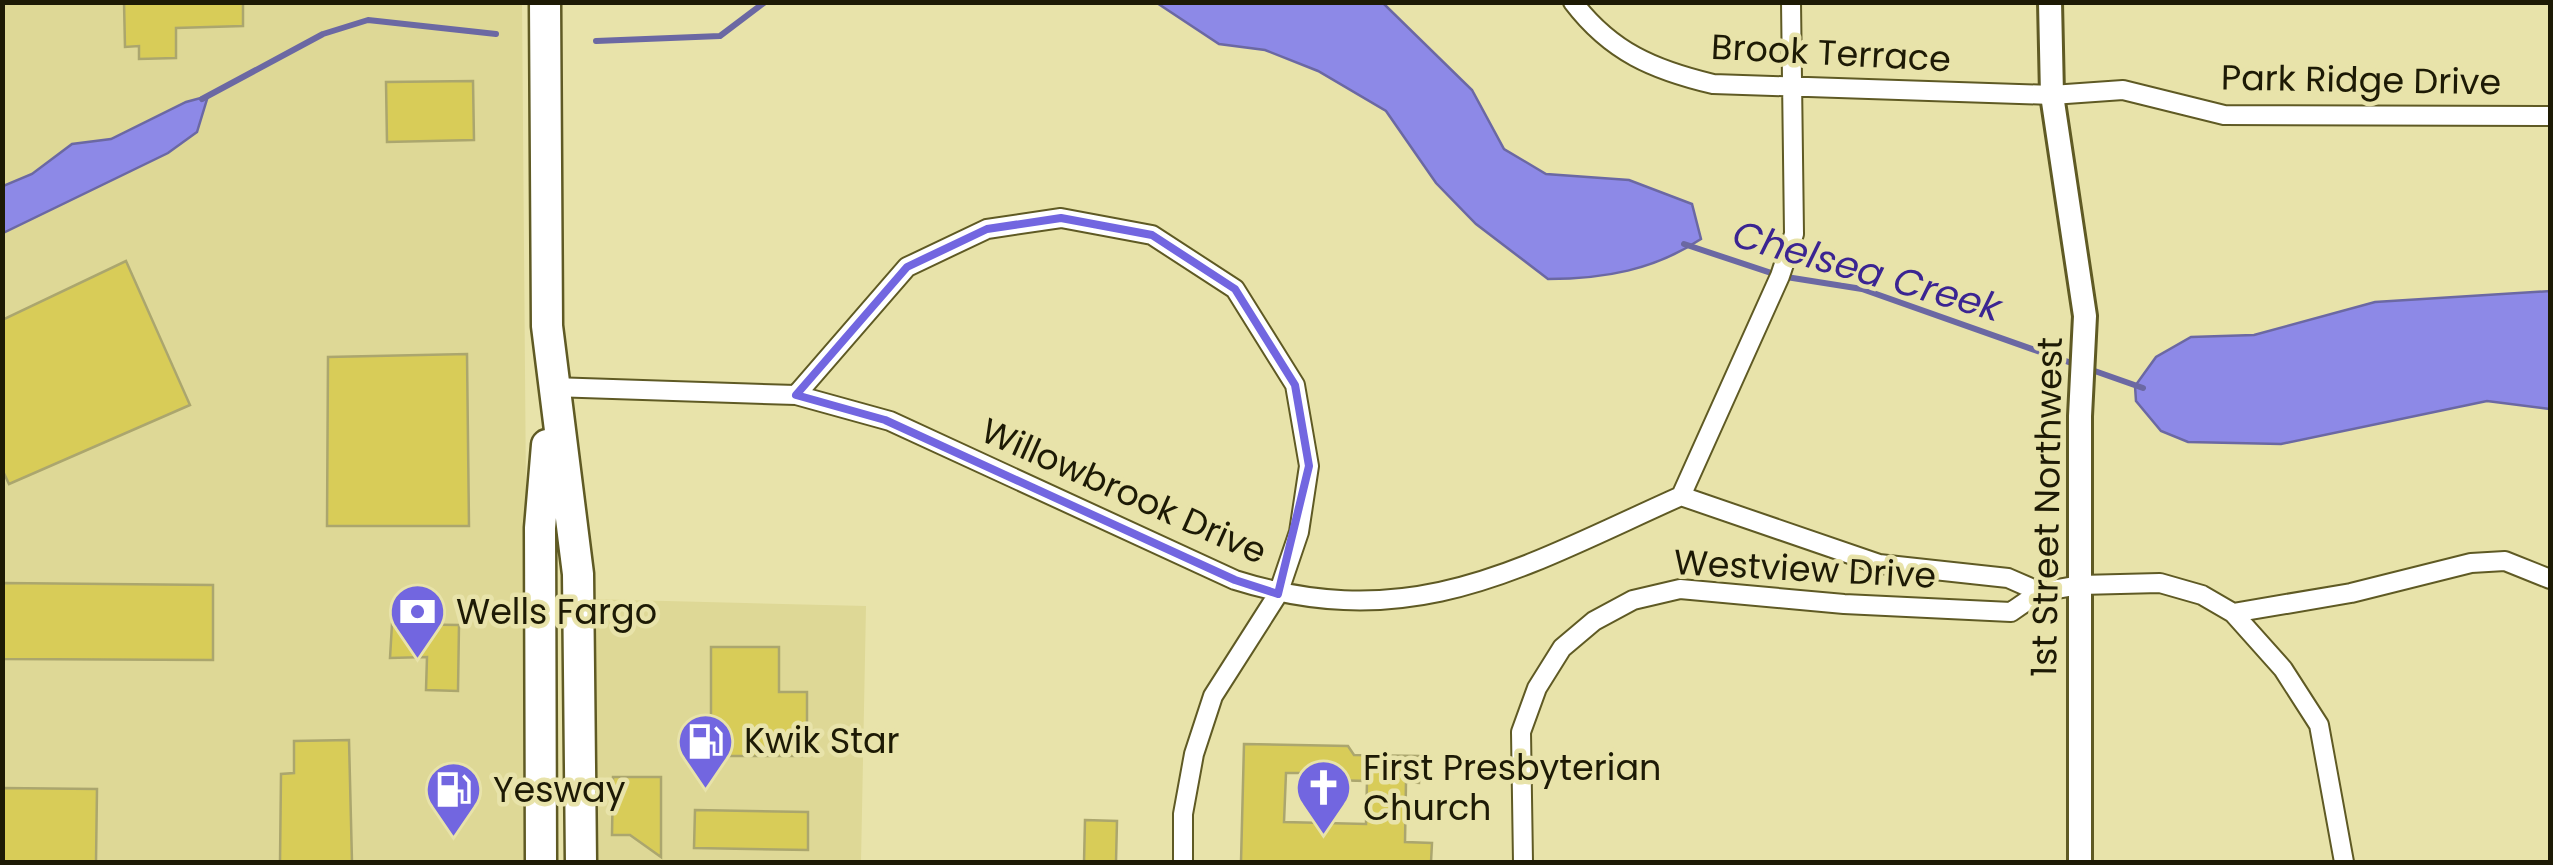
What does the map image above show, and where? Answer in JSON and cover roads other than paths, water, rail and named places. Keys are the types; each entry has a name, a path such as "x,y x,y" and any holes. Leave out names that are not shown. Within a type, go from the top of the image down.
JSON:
{"main road":[{"path":"545,2 547,326 578,574 581,862"},
{"path":"541,862 540,528 552,387"}],"street":[{"name":"Brook Terrace","path":"1573,2 1594,30 1628,56 1670,74 1713,84 2052,94"},
{"path":"1791,2 1794,234 1780,276 1680,496 1879,564 2008,578 2040,592 2080,585 2160,584 2202,596 2233,614 2284,669 2319,725 2344,862"},
{"name":"1st Street Northwest","path":"2050,2 2052,94 2085,316 2080,416 2080,862"},
{"name":"Park Ridge Drive","path":"2052,94 2123,90 2224,115 2550,116"},
{"path":"796,395 908,267 987,228 1060,218 1152,235 1235,289 1295,385 1310,466 1299,532 1278,594 1213,696 1188,784 1183,862"},
{"name":"Willowbrook Drive","path":"552,387 796,395 890,421 1235,580 1278,594 1366,604 1445,594 1536,561 1680,496"},
{"path":"2233,614 2351,593 2471,562 2505,561 2550,579"},
{"name":"Westview Drive","path":"1523,862 1520,732 1537,688 1562,648 1594,621 1632,600 1680,589 1844,604 2010,612 2040,592"}],"waterway":[{"name":"Chelsea Creek","path":"596,41 720,36 765,2"},
{"name":"Chelsea Creek","path":"202,99 323,34 368,20 496,34"},
{"name":"Chelsea Creek","path":"1684,244 1780,276 1862,289 2077,365"},
{"name":"Chelsea Creek","path":"2089,369 2143,388"}],"place":[{"name":"Wells Fargo","path":"417,661"},
{"name":"Kwik Star","path":"705,790"},
{"name":"First Presbyterian Church","path":"1324,837"},
{"name":"Yesway","path":"454,839"}]}
